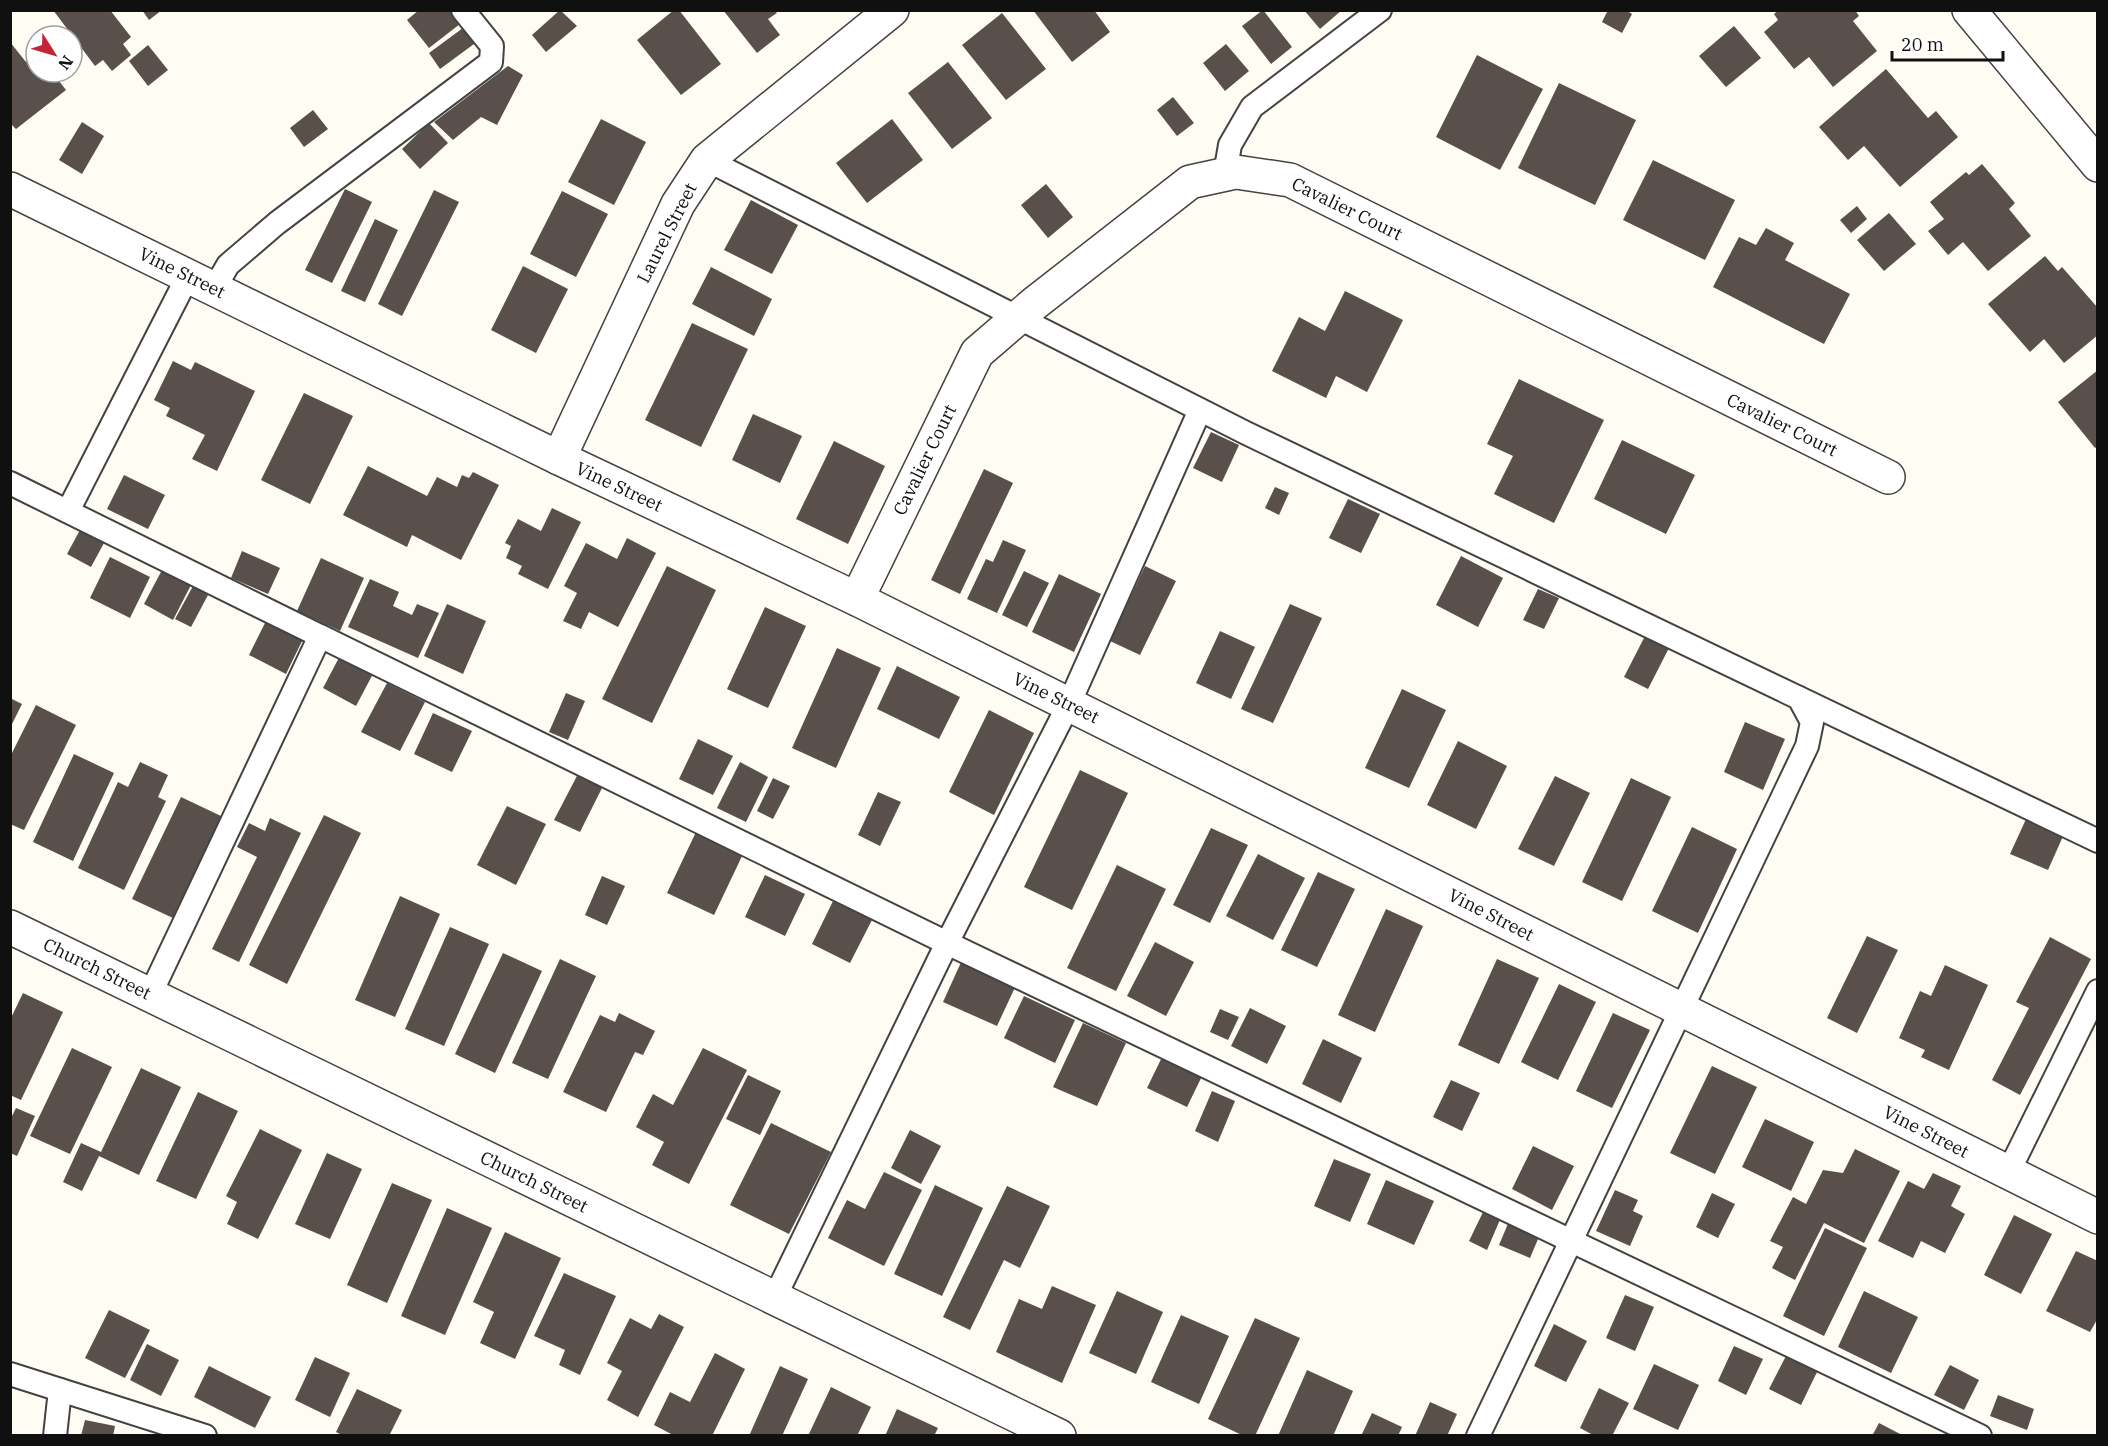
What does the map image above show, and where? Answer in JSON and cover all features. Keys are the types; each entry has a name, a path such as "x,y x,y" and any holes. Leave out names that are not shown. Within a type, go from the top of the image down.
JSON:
{"street":[{"name":"Laurel Street","path":"559,459 678,204 707,160 892,10"},
{"path":"1969,10 2097,165"},
{"name":"Cavalier Court","path":"857,599 977,353 1190,182 1236,172 1290,180 1888,477"},
{"name":"Vine Street","path":"10,189 559,459 857,599 2097,1217"},
{"name":"Church Street","path":"10,927 1059,1436"}],"lane":[{"path":"68,511 201,282 228,265 277,223 491,62 492,46 463,10"},
{"path":"1225,174 1230,145 1252,107 1380,10"},
{"path":"707,160 1200,410 2097,841"},
{"path":"774,1299 948,943 1069,704 1200,410"},
{"path":"10,483 948,943 1980,1436"},
{"path":"150,995 320,636"},
{"path":"1478,1436 1807,746 1812,722 1799,698"},
{"path":"2008,1173 2097,991"},
{"path":"10,1374 205,1436"},
{"path":"55,1436 60,1390"}],"building":[{"path":"53,10 110,10 131,37 123,44 131,55 112,71 103,60 95,66 84,51 84,24 64,24"},
{"path":"142,10 162,10 149,20"},
{"path":"419,10 450,10 460,24 429,48 407,20"},
{"path":"560,10 577,26 546,52 532,35"},
{"path":"674,10 679,10 721,64 681,95 637,40"},
{"path":"723,10 774,10 777,13 768,19 780,35 757,53"},
{"path":"1033,10 1094,10 1110,32 1072,62"},
{"path":"1263,10 1292,47 1271,64 1242,26"},
{"path":"1304,10 1342,10 1320,29"},
{"path":"1608,10 1626,10 1632,14 1622,33 1602,22"},
{"path":"1779,10 1855,10 1859,16 1853,21 1877,51 1833,87 1809,57 1794,69 1764,32 1778,20 1774,14"},
{"path":"1002,13 1046,69 1006,100 962,45"},
{"path":"1734,26 1761,58 1726,87 1699,56"},
{"path":"463,28 474,44 440,69 429,53"},
{"path":"10,42 24,60 24,84 61,84 66,90 16,129 10,123"},
{"path":"1226,44 1249,71 1225,91 1203,63"},
{"path":"148,45 168,70 148,86 129,61"},
{"path":"1477,55 1543,89 1500,170 1436,137"},
{"path":"948,62 992,118 952,149 908,93"},
{"path":"508,66 523,75 497,125 481,117 453,140 434,122"},
{"path":"1886,69 1928,118 1936,111 1958,137 1900,187 1864,146 1848,160 1819,127"},
{"path":"1559,83 1636,120 1595,205 1518,168"},
{"path":"1173,97 1194,123 1177,136 1157,110"},
{"path":"313,110 328,129 304,147 290,128"},
{"path":"601,119 646,142 614,205 568,182"},
{"path":"892,119 923,160 867,203 836,163"},
{"path":"82,122 104,136 82,174 59,160"},
{"path":"429,123 448,143 420,169 402,149"},
{"path":"1653,160 1735,200 1705,260 1623,220"},
{"path":"1982,164 2015,203 2009,209 2031,236 1988,271 1963,242 1948,255 1928,231 1944,219 1930,202 1966,172 1969,175"},
{"path":"1046,184 1073,217 1048,238 1021,205"},
{"path":"345,189 372,202 332,283 305,270"},
{"path":"434,190 459,202 402,316 378,304"},
{"path":"562,191 608,214 576,277 530,254"},
{"path":"751,200 798,225 772,274 724,250"},
{"path":"1857,206 1867,219 1851,233 1840,220"},
{"path":"1889,213 1916,244 1884,271 1857,240"},
{"path":"375,219 398,230 365,302 341,291"},
{"path":"1766,228 1794,243 1785,260 1850,294 1824,344 1713,287 1739,237 1756,245"},
{"path":"2045,256 2058,271 2062,267 2098,308 2098,335 2064,363 2044,339 2030,352 1988,304"},
{"path":"523,266 568,289 536,353 491,330"},
{"path":"711,267 772,299 754,336 692,304"},
{"path":"1345,291 1403,320 1367,392 1336,376 1326,398 1272,371 1299,317 1325,331"},
{"path":"692,323 748,349 701,447 645,420"},
{"path":"173,361 191,370 195,362 255,391 217,471 192,459 205,435 166,416 170,408 154,400"},
{"path":"2098,370 2098,446 2095,448 2058,402"},
{"path":"1519,379 1604,420 1554,523 1494,494 1513,456 1487,444"},
{"path":"304,393 353,416 310,504 261,480"},
{"path":"753,414 802,436 780,483 732,460"},
{"path":"1211,432 1239,445 1222,482 1193,468"},
{"path":"1622,440 1695,475 1666,534 1594,499"},
{"path":"834,441 885,466 848,544 796,519"},
{"path":"368,466 427,496 437,477 457,487 462,475 469,478 473,472 499,485 461,560 412,535 407,547 343,515"},
{"path":"984,469 1013,483 960,594 931,580"},
{"path":"124,475 165,495 148,529 107,509"},
{"path":"1275,487 1289,493 1279,515 1265,508"},
{"path":"1348,499 1380,514 1361,553 1329,538"},
{"path":"552,508 581,522 548,589 518,574 522,566 506,558 511,546 505,543 518,519 541,531"},
{"path":"80,530 104,543 91,567 67,554"},
{"path":"627,538 656,553 618,627 589,612 581,629 563,621 577,593 564,586 586,543 617,559"},
{"path":"1003,540 1026,550 997,613 967,599 986,559 993,562"},
{"path":"242,551 280,568 268,594 231,578"},
{"path":"1461,556 1503,578 1478,627 1436,605"},
{"path":"110,557 150,577 130,618 90,598"},
{"path":"321,558 364,578 340,631 297,611"},
{"path":"667,566 716,590 652,723 602,699"},
{"path":"1145,566 1176,581 1140,655 1110,641"},
{"path":"162,570 191,585 173,620 144,604"},
{"path":"1024,571 1049,583 1027,627 1002,615"},
{"path":"1059,574 1101,594 1074,652 1032,632"},
{"path":"370,579 399,592 393,606 412,615 417,604 439,613 418,658 348,627"},
{"path":"193,586 208,595 191,627 175,619"},
{"path":"1538,589 1559,598 1544,629 1523,620"},
{"path":"447,604 486,621 463,674 424,656"},
{"path":"1290,604 1322,618 1273,723 1241,709"},
{"path":"765,607 806,626 768,708 727,689"},
{"path":"267,619 304,637 286,674 249,655"},
{"path":"1220,631 1255,647 1231,699 1196,683"},
{"path":"1645,636 1669,648 1648,689 1624,677"},
{"path":"837,648 881,668 836,768 792,748"},
{"path":"342,652 375,670 356,706 323,688"},
{"path":"897,666 960,697 939,739 877,709"},
{"path":"387,683 425,702 400,751 361,732"},
{"path":"1402,689 1446,710 1409,788 1365,768"},
{"path":"566,693 585,701 568,740 549,732"},
{"path":"10,698 22,704 10,728"},
{"path":"36,705 76,725 24,830 10,824 10,757"},
{"path":"989,710 1034,733 994,815 949,792"},
{"path":"433,713 472,731 452,772 414,754"},
{"path":"1745,722 1785,739 1763,790 1724,772"},
{"path":"698,739 733,756 713,795 679,779"},
{"path":"1458,741 1507,766 1476,829 1427,805"},
{"path":"74,754 114,773 73,861 33,842"},
{"path":"140,762 168,775 158,797 166,801 124,890 78,868 118,782 128,787"},
{"path":"740,762 768,777 746,822 717,808"},
{"path":"1080,770 1128,793 1072,910 1024,887"},
{"path":"578,774 603,786 580,832 554,820"},
{"path":"1555,776 1590,793 1554,866 1518,849"},
{"path":"773,778 790,786 773,819 757,811"},
{"path":"1631,778 1671,797 1622,901 1582,882"},
{"path":"878,792 901,802 880,846 858,835"},
{"path":"181,797 221,816 173,918 132,899"},
{"path":"507,806 546,824 516,885 477,865"},
{"path":"324,815 361,833 287,984 249,965"},
{"path":"2027,817 2064,834 2048,870 2010,854"},
{"path":"270,818 301,833 239,962 212,949 257,857 237,847 249,823 265,831"},
{"path":"1692,827 1737,849 1698,933 1652,911"},
{"path":"1211,828 1248,845 1210,923 1173,905"},
{"path":"696,832 743,854 714,915 667,893"},
{"path":"1258,854 1305,878 1273,940 1226,916"},
{"path":"1117,865 1166,889 1116,991 1067,968"},
{"path":"1318,872 1355,889 1317,967 1281,950"},
{"path":"765,875 805,894 785,936 745,917"},
{"path":"602,876 625,886 607,925 585,915"},
{"path":"836,895 875,914 850,963 812,944"},
{"path":"400,896 440,914 395,1017 355,1000"},
{"path":"1386,909 1423,926 1375,1032 1338,1015"},
{"path":"450,927 489,944 444,1046 405,1029"},
{"path":"1867,936 1898,950 1857,1033 1827,1018"},
{"path":"2050,937 2091,959 2020,1095 1992,1080 2029,1008 2016,1002"},
{"path":"1155,942 1194,962 1166,1016 1127,996"},
{"path":"503,953 542,971 495,1073 455,1054"},
{"path":"963,958 1017,983 997,1026 943,1002"},
{"path":"560,959 596,976 548,1079 512,1063"},
{"path":"1497,959 1539,978 1499,1064 1458,1045"},
{"path":"1945,965 1988,985 1949,1070 1921,1057 1925,1050 1899,1038 1920,991 1931,996"},
{"path":"1559,984 1596,1002 1558,1080 1521,1062"},
{"path":"23,993 63,1012 21,1100 10,1095 10,1020"},
{"path":"1024,996 1075,1020 1055,1063 1004,1038"},
{"path":"1250,1008 1286,1026 1267,1064 1231,1046"},
{"path":"1220,1009 1239,1017 1228,1040 1210,1032"},
{"path":"619,1013 655,1031 643,1055 635,1052 606,1112 563,1092 600,1015 615,1022"},
{"path":"1613,1013 1650,1030 1612,1108 1576,1091"},
{"path":"1083,1023 1126,1043 1097,1106 1053,1087"},
{"path":"1323,1039 1362,1058 1341,1103 1302,1084"},
{"path":"72,1048 112,1067 70,1154 30,1136"},
{"path":"703,1048 747,1070 689,1184 652,1165 664,1142 636,1127 653,1094 673,1105"},
{"path":"1164,1053 1204,1072 1187,1107 1147,1088"},
{"path":"1712,1066 1757,1087 1715,1174 1670,1153"},
{"path":"141,1068 181,1087 139,1175 99,1156 82,1191 63,1182 81,1143 101,1152"},
{"path":"748,1075 781,1091 760,1135 726,1119"},
{"path":"1451,1080 1480,1093 1462,1131 1433,1117"},
{"path":"1212,1091 1235,1101 1218,1142 1195,1131"},
{"path":"198,1092 238,1111 196,1199 156,1181"},
{"path":"16,1108 35,1116 17,1156 10,1153 10,1120"},
{"path":"1765,1119 1814,1142 1791,1191 1742,1167"},
{"path":"771,1123 831,1152 789,1234 730,1205"},
{"path":"260,1129 302,1150 258,1239 227,1224 237,1202 226,1196"},
{"path":"910,1130 941,1146 921,1184 891,1168"},
{"path":"1533,1146 1574,1166 1552,1210 1512,1189"},
{"path":"1855,1149 1900,1171 1864,1243 1824,1223 1795,1280 1772,1268 1783,1247 1770,1241 1793,1197 1806,1204 1823,1170 1843,1173"},
{"path":"327,1153 362,1169 330,1239 295,1224"},
{"path":"1334,1159 1371,1174 1350,1222 1314,1206"},
{"path":"884,1172 922,1190 884,1266 828,1238 847,1200 865,1209"},
{"path":"1933,1173 1961,1186 1951,1206 1965,1214 1945,1253 1921,1241 1913,1258 1878,1241 1908,1181 1924,1189"},
{"path":"1386,1180 1434,1201 1414,1245 1367,1224"},
{"path":"392,1183 432,1200 387,1303 347,1285"},
{"path":"935,1185 983,1208 942,1296 894,1274"},
{"path":"1007,1186 1050,1206 1020,1268 1004,1260 970,1330 943,1317"},
{"path":"1615,1190 1638,1200 1633,1211 1643,1216 1630,1246 1596,1231"},
{"path":"1712,1193 1735,1204 1718,1238 1696,1227"},
{"path":"447,1208 492,1228 445,1335 401,1316"},
{"path":"1485,1208 1502,1215 1487,1250 1469,1241"},
{"path":"2014,1215 2052,1234 2021,1294 1984,1275"},
{"path":"1510,1219 1541,1232 1530,1258 1499,1245"},
{"path":"1825,1228 1867,1248 1824,1336 1783,1316"},
{"path":"505,1232 561,1258 515,1359 480,1343 494,1312 473,1302"},
{"path":"2076,1251 2098,1261 2098,1318 2090,1332 2046,1311"},
{"path":"564,1273 616,1296 580,1375 559,1365 565,1350 534,1336"},
{"path":"1052,1286 1096,1305 1062,1383 996,1352 1019,1299 1042,1309"},
{"path":"1117,1291 1163,1312 1136,1374 1089,1353"},
{"path":"1864,1291 1918,1317 1891,1373 1838,1347"},
{"path":"1625,1295 1654,1307 1635,1351 1606,1338"},
{"path":"109,1310 150,1330 125,1378 85,1358"},
{"path":"659,1314 684,1327 638,1417 607,1400 622,1371 607,1363 630,1318 651,1329"},
{"path":"1181,1315 1229,1336 1199,1404 1151,1382"},
{"path":"1255,1318 1300,1338 1255,1436 1244,1436 1208,1419"},
{"path":"1554,1324 1587,1341 1566,1382 1534,1366"},
{"path":"147,1344 179,1360 161,1396 130,1380"},
{"path":"1734,1346 1763,1359 1746,1395 1718,1381"},
{"path":"715,1353 745,1369 712,1436 675,1436 654,1425 670,1392 690,1402"},
{"path":"1787,1354 1818,1370 1801,1405 1769,1389"},
{"path":"315,1357 350,1373 330,1417 295,1400"},
{"path":"1654,1364 1699,1385 1678,1430 1633,1409"},
{"path":"1950,1365 1979,1380 1964,1410 1934,1395"},
{"path":"209,1366 271,1397 255,1428 194,1397"},
{"path":"780,1366 808,1379 782,1436 749,1436"},
{"path":"1307,1370 1353,1391 1333,1436 1278,1436"},
{"path":"831,1387 871,1407 857,1436 808,1436"},
{"path":"1599,1388 1629,1403 1612,1436 1595,1436 1580,1428"},
{"path":"357,1389 402,1410 389,1436 344,1436 336,1432"},
{"path":"1998,1395 2034,1409 2027,1430 1990,1416"},
{"path":"1430,1402 1457,1414 1447,1436 1415,1436"},
{"path":"897,1409 938,1428 934,1436 885,1436"},
{"path":"1372,1413 1402,1427 1398,1436 1361,1436"},
{"path":"85,1420 115,1426 113,1436 81,1436"},
{"path":"1879,1423 1904,1436 1872,1436"}]}
